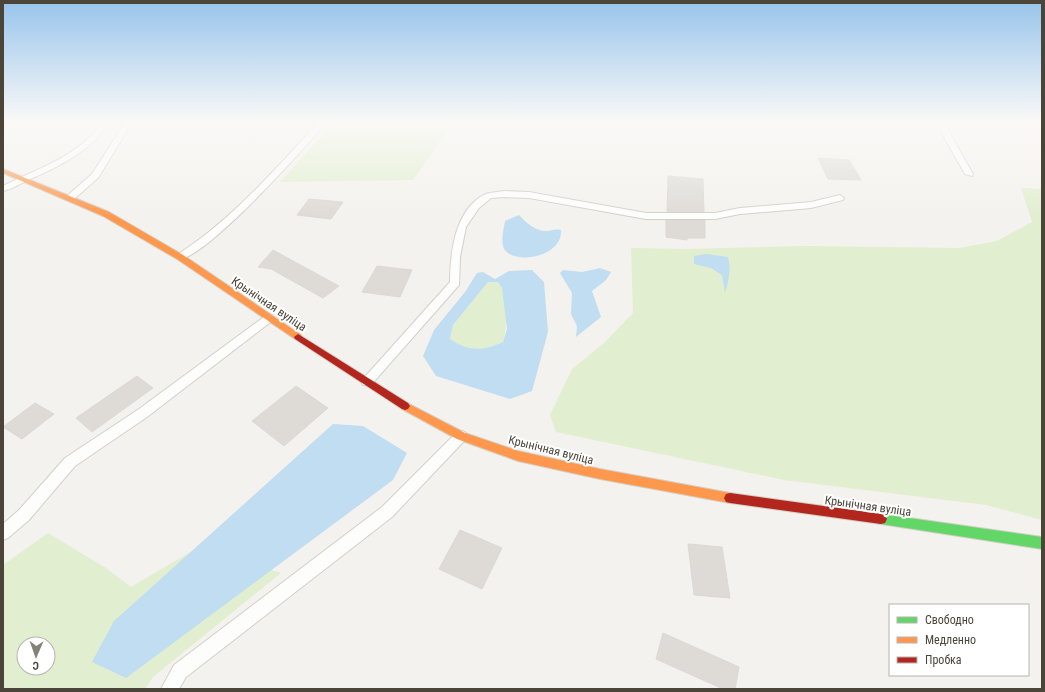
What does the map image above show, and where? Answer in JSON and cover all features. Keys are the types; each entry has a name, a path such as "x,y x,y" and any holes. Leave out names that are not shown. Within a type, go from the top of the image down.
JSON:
{"street":[{"name":"Крынічная вуліца","path":"3,171 23,178 106,214 180,257 268,318 405,406 461,436 518,456 600,474 726,497 1042,542"}],"lane":[{"path":"3,189 23,178 62,162 74,153"},
{"path":"70,198 95,176 109,153"},
{"path":"180,257 202,245 222,227 293,153"},
{"path":"958,153 970,174"},
{"path":"367,382 455,283 455,257 462,227 476,206 489,196 506,194 529,195 646,216 714,216 740,211 811,205 840,198"},
{"path":"3,533 24,515 70,462 143,413 268,318"},
{"path":"169,689 180,671 387,512 461,436"}],"green space":[{"path":"306,153 432,153 413,180 280,182"},
{"path":"1021,188 1042,189 1042,520 986,505 784,480 556,432 550,415 572,369 604,343 633,313 631,248 686,249 805,246 960,248 997,241 1032,222"},
{"path":"498,281 504,294 506,311 506,328 503,342 482,349 476,349 464,347 450,339 453,325 488,282"},
{"path":"226,531 256,565 281,573 153,677 145,689 3,689 3,565 48,533 106,568 131,587"}],"water":[{"path":"519,215 528,224 540,230 561,230 559,240 553,248 545,253 524,257 514,256 507,252 502,243 505,221"},
{"path":"706,254 728,257 729,275 725,293 722,275 711,268 694,264 694,256"},
{"path":"600,268 611,272 606,280 592,291 601,317 576,337 577,326 571,314 572,293 560,273 563,270 582,272"},
{"path":"532,270 544,282 548,332 532,391 510,399 436,376 423,356 434,330 465,292 477,273 483,272 495,279 509,271","holes":["488,282 498,282 502,288 507,329 503,342 489,347 476,349 463,346 450,339 453,325"]},
{"path":"333,424 363,426 407,453 393,480 126,678 92,662 114,621"}],"building":[{"path":"818,158 849,160 861,180 828,179"},
{"path":"668,176 703,179 704,212 667,212"},
{"path":"309,199 343,202 331,219 297,215"},
{"path":"666,220 705,220 705,238 687,238 687,240 666,237"},
{"path":"273,250 339,286 323,298 271,269 258,267"},
{"path":"377,266 412,270 400,297 362,292"},
{"path":"137,376 153,388 92,432 76,418"},
{"path":"296,386 328,408 284,446 252,421"},
{"path":"35,403 54,414 22,439 3,427"},
{"path":"460,530 502,548 482,589 439,569"},
{"path":"688,544 722,547 730,598 694,595"},
{"path":"663,633 739,667 735,689 723,689 656,659"}],"traffic: fast":[{"path":"881,519 1042,543"}],"traffic: slow":[{"path":"3,171 106,214 180,257 298,337"},
{"path":"405,406 461,436 518,456 600,474 730,498"}],"traffic: jam":[{"path":"298,337 405,406"},
{"path":"730,498 881,519"}]}
